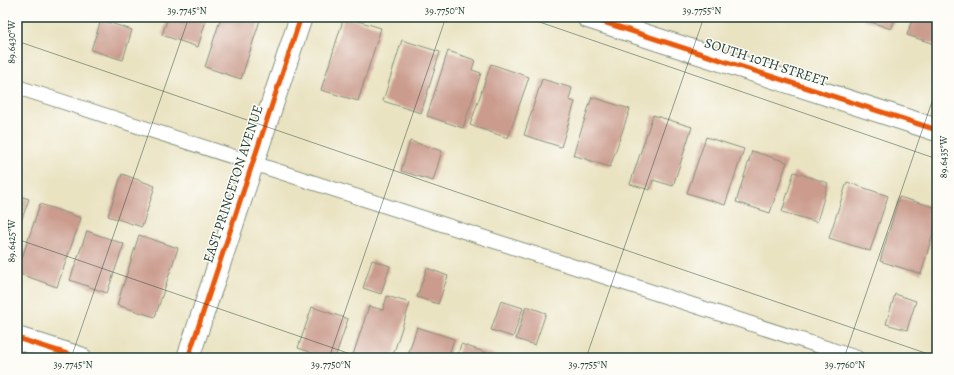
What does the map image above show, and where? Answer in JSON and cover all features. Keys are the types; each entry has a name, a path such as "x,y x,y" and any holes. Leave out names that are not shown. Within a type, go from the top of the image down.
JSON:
{"street":[{"name":"EAST PRINCETON AVENUE","path":"188,358 300,17"},
{"name":"SOUTH 10TH STREET","path":"588,17 937,130"},
{"path":"17,338 80,358"}],"lane":[{"path":"17,87 857,358"}],"building":[{"path":"168,17 207,17 198,47 162,35"},
{"path":"221,17 261,17 241,79 205,67"},
{"path":"344,17 381,28 358,101 321,90"},
{"path":"857,17 896,17 891,29"},
{"path":"913,17 937,17 937,45 907,35"},
{"path":"101,20 132,30 123,60 91,50"},
{"path":"402,40 440,52 421,113 383,101"},
{"path":"448,51 475,60 472,70 481,73 463,128 427,116"},
{"path":"491,64 529,77 508,138 470,125"},
{"path":"542,79 572,88 569,100 575,102 561,147 524,135"},
{"path":"592,97 630,109 610,167 573,155"},
{"path":"653,115 692,127 673,186 653,180 650,190 630,184"},
{"path":"706,137 744,149 725,205 687,193"},
{"path":"410,141 442,151 433,181 401,171"},
{"path":"752,151 787,162 770,213 736,202"},
{"path":"794,172 828,183 817,222 782,212"},
{"path":"122,174 155,186 142,227 108,216"},
{"path":"847,182 888,196 870,251 829,238"},
{"path":"17,195 29,199 17,233"},
{"path":"899,197 937,208 937,219 921,274 880,261"},
{"path":"40,204 81,218 57,287 17,273"},
{"path":"87,231 124,244 107,293 70,280"},
{"path":"139,235 178,248 155,317 117,305"},
{"path":"372,260 390,266 381,294 363,288"},
{"path":"427,268 448,276 438,304 417,297"},
{"path":"895,294 916,301 907,330 886,324"},
{"path":"387,296 410,303 392,358 352,358 369,306 383,310"},
{"path":"501,301 523,308 513,337 491,330"},
{"path":"526,306 546,313 535,345 516,339"},
{"path":"312,307 348,319 335,358 327,358 298,348"},
{"path":"417,327 454,339 448,358 407,358"},
{"path":"461,344 502,358 457,358"}],"cycle path":[{"path":"188,358 301,17"},
{"path":"588,17 937,130"},
{"path":"17,338 80,358"}]}
